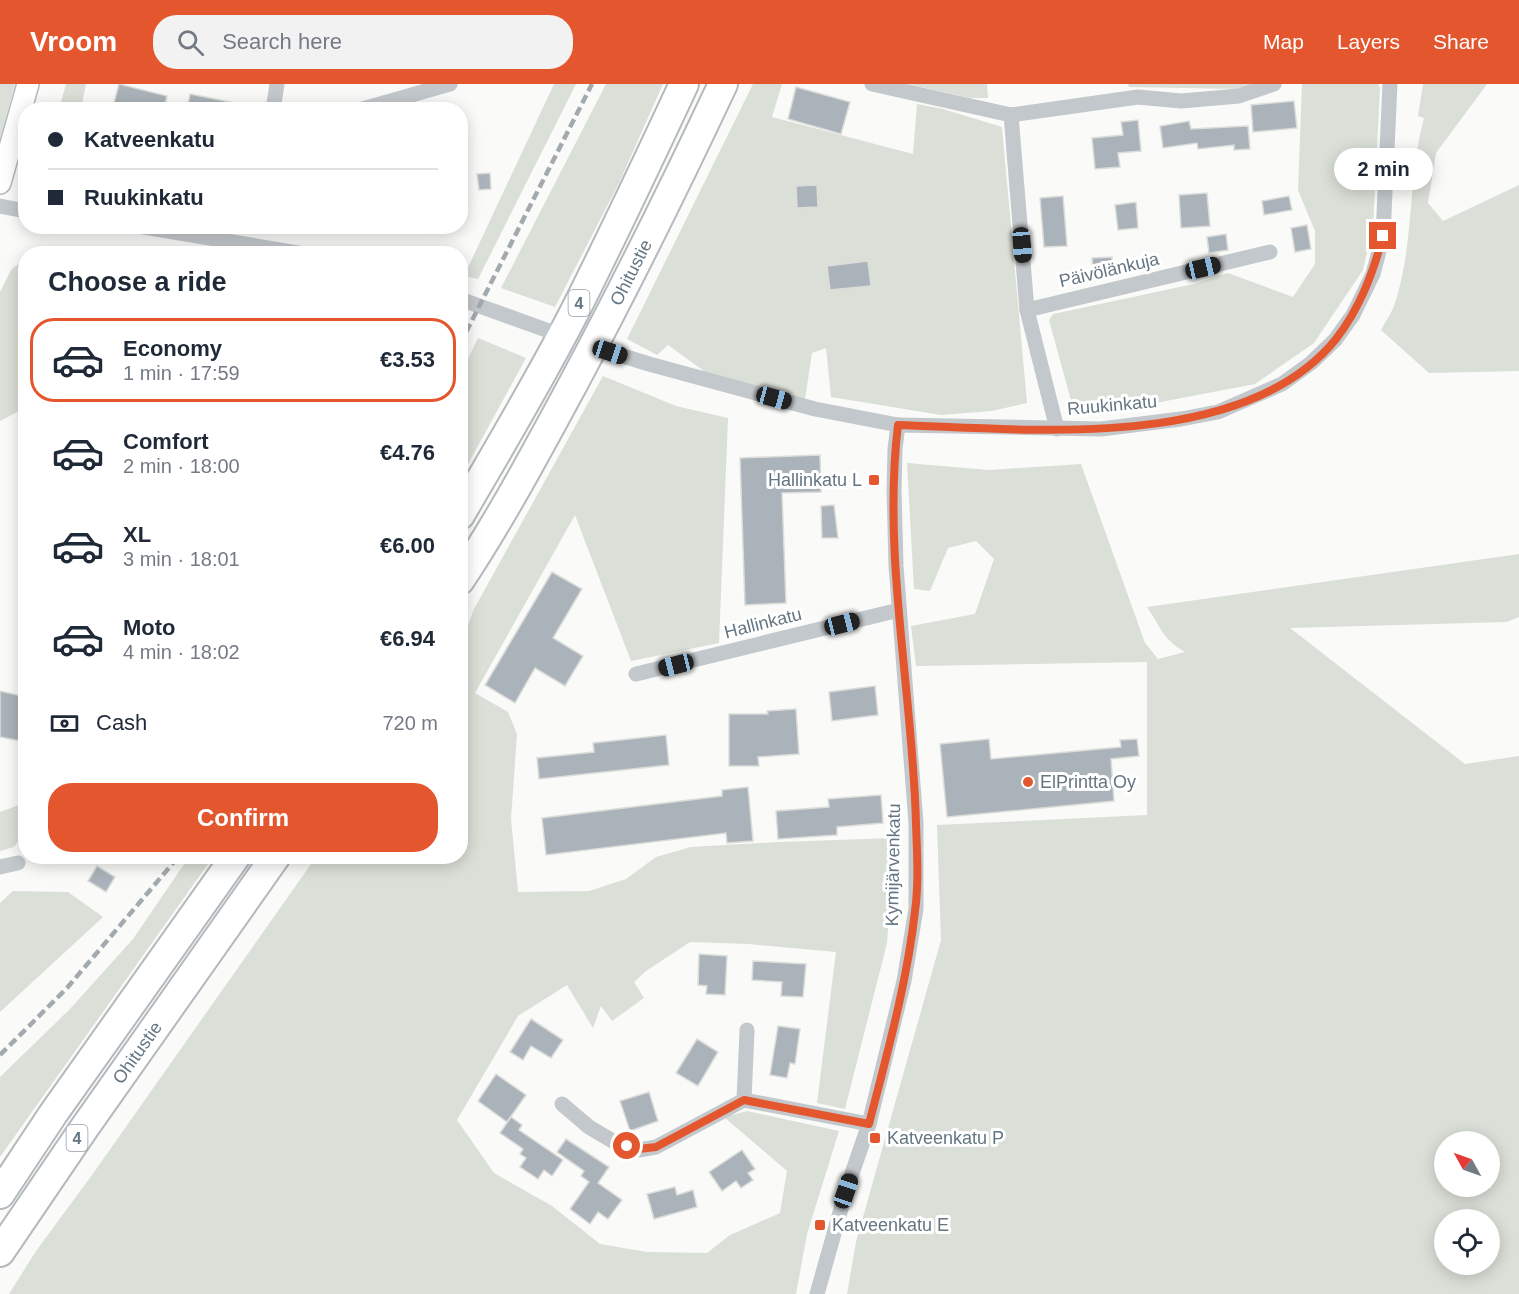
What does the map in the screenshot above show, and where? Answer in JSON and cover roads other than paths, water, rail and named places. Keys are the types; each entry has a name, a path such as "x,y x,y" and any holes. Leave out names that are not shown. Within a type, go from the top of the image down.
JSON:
{"highway":[{"name":"Ohitustie","path":"468,501 576,309 640,180 684,84"},
{"name":"Ohitustie","path":"468,567 543,440 607,321 723,84"},
{"name":"Ohitustie","path":"0,1194 53,1114 230,864"},
{"name":"Ohitustie","path":"0,1252 270,864"}],"street":[{"path":"23,102 28,84"},
{"path":"274,102 277,84"},
{"path":"387,102 450,84"},
{"path":"872,84 1011,115 1138,97 1181,101 1239,96 1274,84"},
{"name":"Ruukinkatu","path":"610,352 815,410 898,425 1101,429 1218,412 1282,384 1311,363 1335,340 1353,315 1373,274 1383,236 1390,84"},
{"path":"1011,115 1027,309 1057,429"},
{"path":"0,183 18,119"},
{"path":"0,206 18,209"},
{"path":"196,234 261,246"},
{"name":"Päivölänkuja","path":"1027,309 1269,252"},
{"path":"468,302 549,331"},
{"name":"Kymijärvenkatu","path":"817,1294 846,1191 869,1124 904,981 916,909 916,823 899,610 894,490 898,425"},
{"name":"Hallinkatu","path":"636,674 899,610"},
{"path":"0,867 18,863"},
{"path":"744,1100 747,1030"},
{"path":"562,1104 589,1127 616,1143 639,1149 656,1147 744,1100 869,1124"}],"railway":[{"path":"468,328 592,84"},
{"path":"0,1055 67,988 172,864"}],"place":[{"name":"Hallinkatu L","path":"874,480"},
{"name":"ElPrintta Oy","path":"1028,782"},
{"name":"Katveenkatu P","path":"875,1138"},
{"name":"Katveenkatu E","path":"820,1225"}]}
